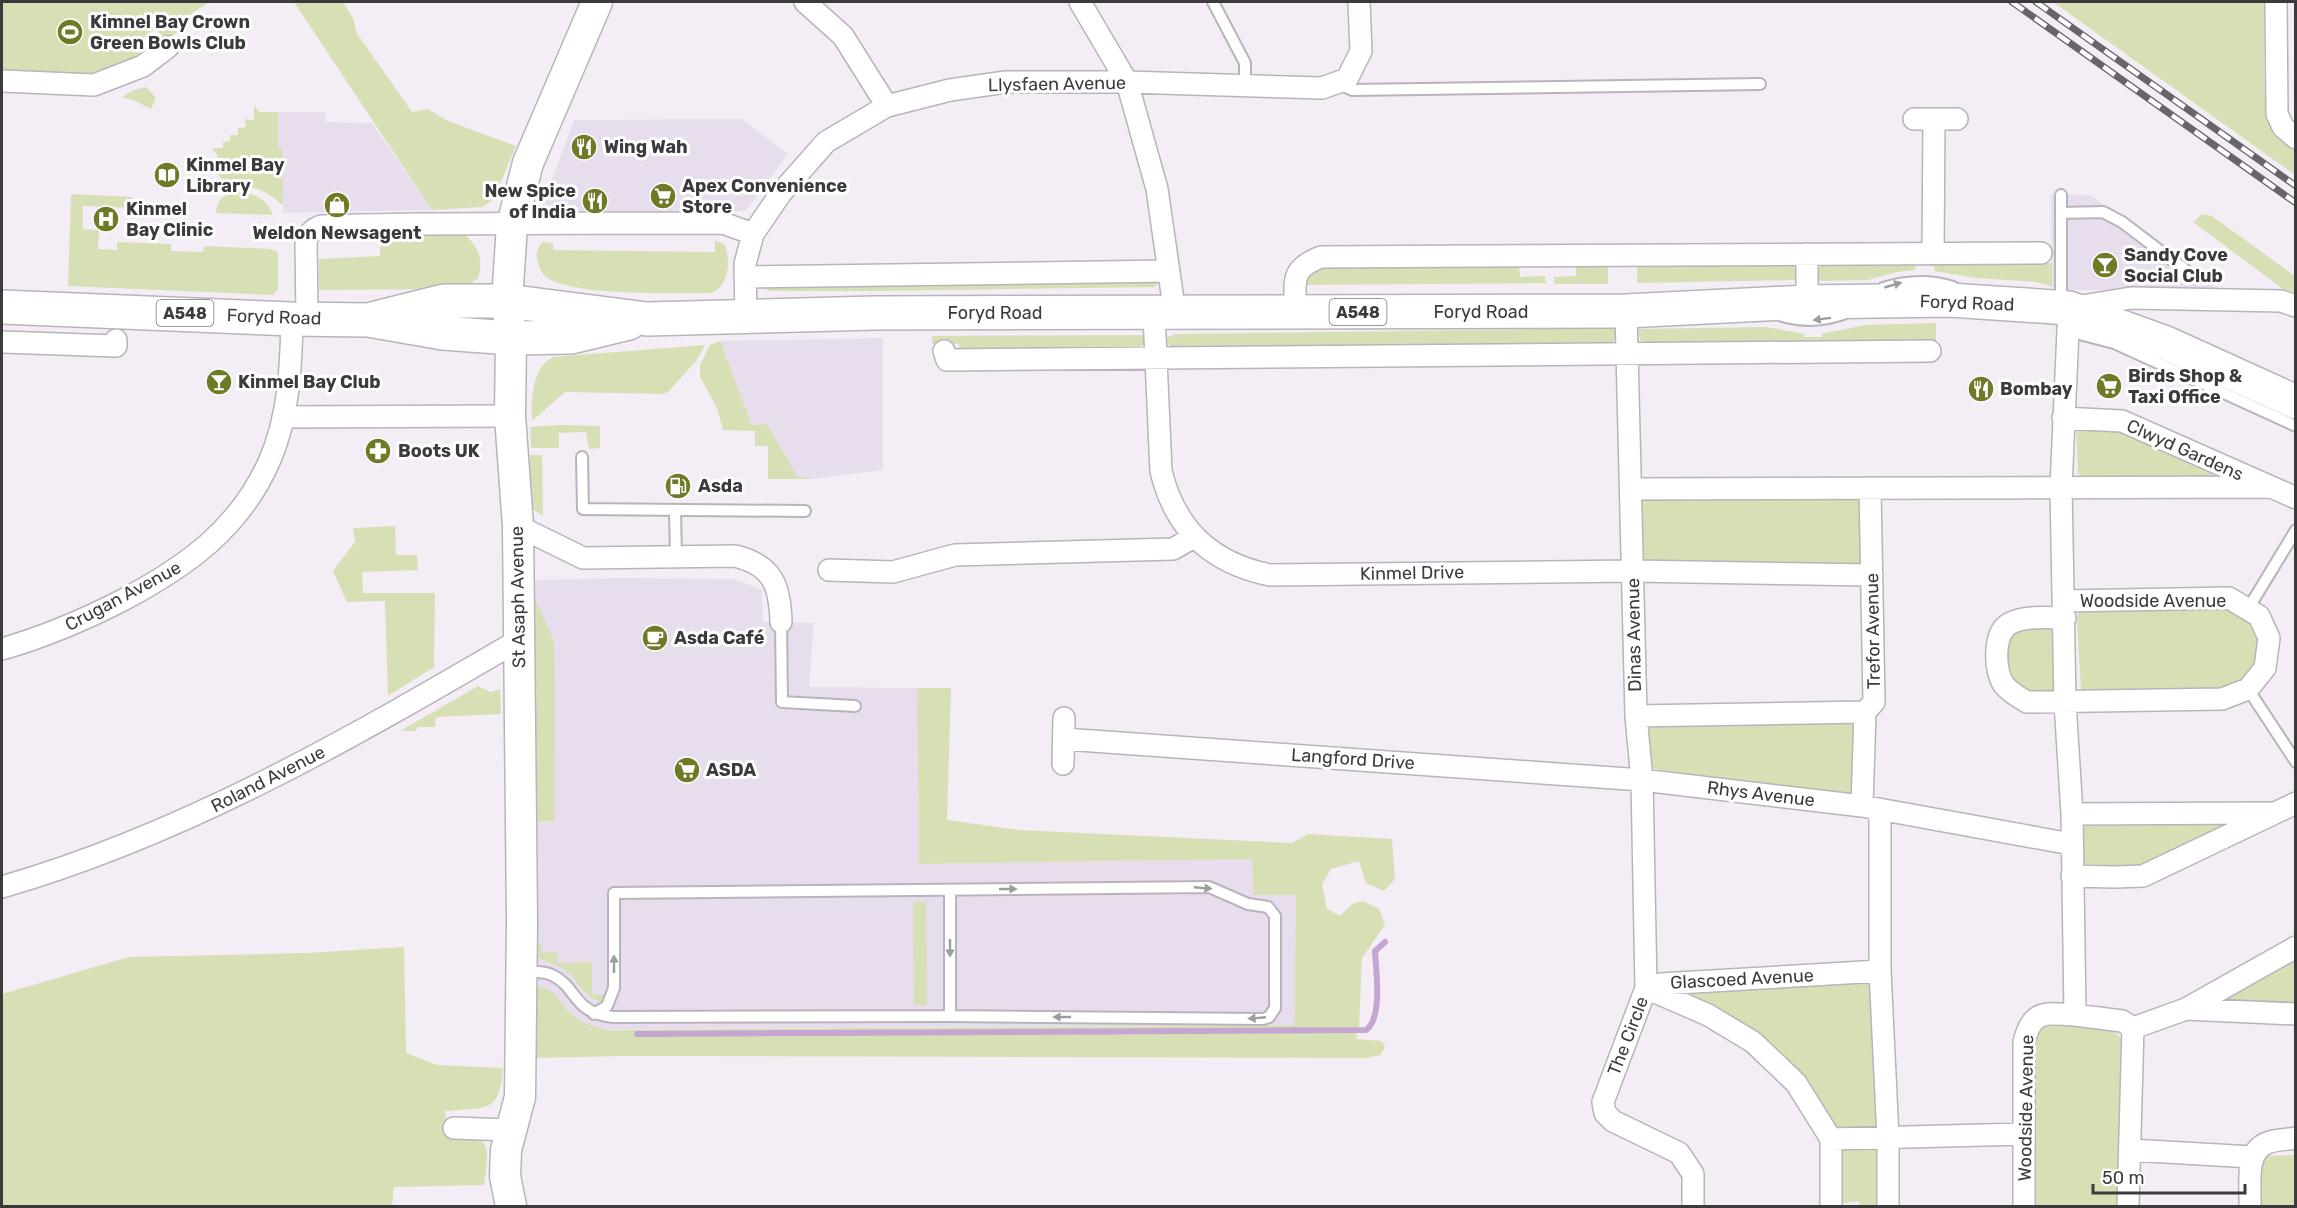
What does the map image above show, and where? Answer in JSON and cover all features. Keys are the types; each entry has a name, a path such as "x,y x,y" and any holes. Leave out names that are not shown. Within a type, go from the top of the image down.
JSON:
{"main road":[{"name":"Foryd Road","path":"511,338 571,337 647,319 746,316 874,313 1626,311 1822,302 1950,300 2004,304 2066,316 2166,343 2295,402"},
{"name":"Foryd Road","path":"2,307 368,320 444,301 507,301"},
{"path":"507,301 529,315 553,322 647,319"},
{"path":"368,320 464,318 483,323 511,338"}],"street":[{"name":"St Asaph Avenue","path":"511,1206 505,1176 506,1150 520,1097 521,971 518,526 510,416 511,338 507,301 513,225 528,163 597,2"},
{"path":"805,2 843,36 887,106"},
{"name":"Kinmel Drive","path":"1080,2 1127,82 1157,189 1169,271 1165,314 1157,358 1161,471 1167,494 1179,519 1194,537 1225,560 1247,570 1270,575 1633,571 1872,575"},
{"path":"1336,83 1347,79 1361,51 1359,2"},
{"path":"2276,2 2277,114 2283,126 2295,138"},
{"path":"2,81 94,85 143,66 168,47"},
{"name":"Llysfaen Avenue","path":"746,316 745,264 753,234 781,193 826,142 887,106 950,90 1006,82 1127,82 1322,88 1336,83"},
{"path":"1933,254 1924,119 1957,119"},
{"name":"Crugan Avenue","path":"2,649 41,638 91,617 160,580 190,561 219,536 245,504 269,462 283,417 300,319 306,242 314,229 321,226 447,223 513,225"},
{"path":"513,225 723,223 753,234"},
{"path":"1296,313 1295,276 1306,262 1321,257 2041,253"},
{"path":"1807,254 1822,302"},
{"path":"745,277 1169,271"},
{"path":"2066,316 2131,298 2281,301 2295,306"},
{"name":"Dinas Avenue","path":"1626,311 1636,716 1642,780"},
{"name":"Woodside Avenue","path":"2066,316 2061,487 2065,702 2072,814 2075,1015"},
{"path":"2,342 116,346 116,340"},
{"path":"944,351 947,360 1930,351"},
{"path":"283,417 510,416"},
{"name":"Clwyd Gardens","path":"2064,418 2122,421 2295,498"},
{"path":"1631,489 2061,487"},
{"name":"Clwyd Gardens","path":"2061,487 2270,487"},
{"name":"Trefor Avenue","path":"1870,488 1875,702 1865,712 1880,970"},
{"path":"518,526 584,558 735,556 750,560 767,570 775,584 780,601 781,622"},
{"path":"829,570 860,580 955,555 1062,543 1173,549 1194,537"},
{"name":"Woodside Avenue","path":"2229,598 2248,609 2259,616 2269,638 2265,668 2248,689 2222,699 2027,702 2003,684 1998,657 2001,633 2006,625 2019,619 2065,610 2229,598"},
{"name":"Roland Avenue","path":"2,887 190,818 256,787 411,703 519,639"},
{"path":"1636,716 1865,712"},
{"name":"Langford Drive","path":"1063,764 1064,729 1642,780"},
{"name":"Rhys Avenue","path":"1642,780 1871,808 2071,844"},
{"name":"The Circle","path":"1642,780 1646,988 1603,1102 1605,1113 1612,1121 1679,1153 1692,1174 1693,1206"},
{"path":"2072,876 2115,878 2143,876 2295,803"},
{"path":"2072,814 2275,813"},
{"path":"2128,1206 2133,1028 2186,1009 2295,947"},
{"path":"1880,970 1888,1137 1888,1206"},
{"name":"Glascoed Avenue","path":"1646,988 1661,984 1880,970"},
{"name":"Glascoed Avenue","path":"1646,988 1708,1015 1753,1042 1796,1083 1831,1139"},
{"path":"2186,1009 2295,1014"},
{"name":"Woodside Avenue","path":"2024,1206 2024,1042 2028,1026 2043,1013 2122,1021 2133,1028"},
{"path":"454,1128 512,1130"},
{"path":"1831,1206 1831,1139 2023,1134"},
{"path":"2250,1206 2252,1157 2259,1147 2269,1142 2295,1138"},
{"path":"2131,1150 2252,1157"}],"lane":[{"path":"1213,2 1245,63 1245,85"},
{"path":"1336,83 1352,90 1760,84"},
{"path":"2061,195 2066,316 2114,343 2295,426"},
{"path":"2061,213 2103,212 2122,222 2196,278"},
{"path":"1822,302 1902,282 1942,284 2004,304"},
{"path":"1746,305 1798,320 1825,320 1877,301"},
{"path":"582,458 583,509 805,510"},
{"path":"675,510 676,557"},
{"path":"2248,609 2295,530"},
{"path":"781,622 782,702 855,706"},
{"path":"2248,689 2295,762"},
{"path":"521,971 550,974 559,979 584,1007 594,1014 613,1017 950,1016 1263,1019 1269,1017 1275,1008 1275,916 1268,907 1248,904 1209,887 614,893 614,988 607,1006 594,1014"},
{"path":"950,890 950,1016"}],"shaded area":[{"path":"278,112 325,112 326,122 372,123 432,210 283,213 282,149 278,149"},
{"path":"742,119 788,154 746,211 540,211 574,120"},
{"path":"2051,194 2090,195 2220,290 2069,290 2052,287"},
{"path":"883,338 883,470 813,479 797,477 767,424 752,425 720,341"},
{"path":"735,579 762,590 763,622 814,623 809,687 917,688 919,864 1252,859 1296,894 1294,1025 534,1030 533,580"}],"green space":[{"path":"2,2 209,2 188,16 191,22 166,41 155,28 134,46 143,58 101,77 2,75"},
{"path":"294,2 343,2 354,20 356,32 412,112 428,109 448,121 516,146 493,200 482,207 432,210"},
{"path":"2053,2 2265,2 2264,72 2267,112 2276,137 2295,150 2295,175"},
{"path":"146,87 156,98 151,109 122,97 134,90"},
{"path":"254,105 259,112 278,112 278,148 282,149 283,205 259,190 229,186 209,165 218,156 212,148 223,148 223,142 230,141 230,135 238,135 238,128 246,127 245,119 254,120"},
{"path":"241,192 261,199 268,205 273,215 216,213 224,197 231,193"},
{"path":"71,194 132,197 132,208 83,206 83,229 99,230 98,249 117,250 117,242 171,244 171,251 203,252 204,246 271,249 278,252 278,289 273,295 68,286"},
{"path":"2202,214 2212,216 2295,276 2295,292 2283,289 2193,222"},
{"path":"463,233 476,248 480,258 480,271 478,278 463,289 319,290 319,259 380,256 380,235"},
{"path":"715,240 725,245 728,265 725,279 712,293 624,292 574,287 556,282 544,275 537,257 538,249 543,242 553,243 553,250 715,252"},
{"path":"1791,262 1800,277 1796,280 1637,283 1637,263"},
{"path":"1576,263 1608,263 1608,284 1554,284 1554,277 1576,276"},
{"path":"2052,263 2052,287 2037,282 1975,278 1934,271 1934,266 1916,265 1915,270 1868,280 1818,281 1813,279 1815,270 1825,264"},
{"path":"1519,264 1520,277 1545,276 1546,283 1303,285 1304,279 1320,267"},
{"path":"1157,280 1160,282 1154,287 767,291 768,286"},
{"path":"1936,323 1936,342 1648,346 1640,340 1638,329 1766,327 1804,334 1804,337 1822,337 1822,334 1865,325"},
{"path":"1617,328 1616,338 1608,344 1176,350 1167,343 1166,338 1175,334"},
{"path":"1145,335 1147,341 1138,349 960,353 959,344 932,344 932,336"},
{"path":"720,341 752,425 767,424 797,476 813,479 768,479 768,446 755,446 755,431 723,430 717,408 700,377 700,365 710,345"},
{"path":"705,345 696,361 668,392 662,394 565,392 532,421 534,385 541,368 553,357"},
{"path":"600,426 600,448 589,449 586,432 559,433 559,448 531,448 530,427"},
{"path":"2076,429 2131,432 2216,472 2211,477 2148,476 2090,481 2082,479 2078,472"},
{"path":"530,455 542,455 543,516 532,508 529,500"},
{"path":"1857,496 1863,503 1863,563 1859,567 1640,566 1637,505 1643,500"},
{"path":"395,526 396,555 417,555 418,570 362,572 363,593 435,593 434,667 388,696 385,601 347,602 333,571 355,542 353,528"},
{"path":"533,594 554,641 555,821 533,821"},
{"path":"2215,607 2236,613 2249,620 2259,639 2254,673 2228,690 2085,692 2081,689 2077,622 2078,614 2082,609"},
{"path":"2056,626 2060,693 2027,691 2013,677 2008,658 2009,640 2019,628"},
{"path":"478,686 491,692 500,689 501,714 436,717 435,727 417,727 416,731 400,731"},
{"path":"917,688 951,688 947,820 1019,830 1292,843 1308,834 1392,839 1395,879 1384,891 1366,883 1359,861 1331,869 1322,884 1327,909 1340,916 1352,904 1363,901 1379,909 1385,925 1362,958 1359,1027 1356,1039 1381,1041 1385,1047 1380,1055 1367,1058 626,1056 535,1058 535,987 553,992 566,1009 579,1020 607,1030 1294,1025 1296,895 1253,895 1252,859 919,864"},
{"path":"1648,721 1853,721 1855,729 1852,793 1845,796 1653,769 1645,762"},
{"path":"2229,818 2229,828 2137,870 2085,869 2080,863 2081,827 2085,823"},
{"path":"926,901 927,1005 914,1005 913,902"},
{"path":"535,943 542,943 541,953 557,952 557,963 592,962 592,994 604,995 602,1002 586,993 565,970 538,957"},
{"path":"404,947 406,1053 437,1065 503,1068 498,1094 493,1102 479,1108 445,1111 448,1138 467,1137 483,1142 487,1153 484,1185 394,1187 392,1206 2,1206 2,994 129,957 306,953"},
{"path":"2295,956 2295,1005 2216,1001"},
{"path":"1872,979 1878,1125 1874,1132 1844,1133 1834,1127 1812,1093 1668,991"},
{"path":"2052,1023 2106,1029 2119,1036 2123,1047 2125,1090 2116,1206 2034,1206 2031,1045 2041,1025"},
{"path":"1846,1146 1878,1147 1881,1206 1860,1206 1859,1201 1837,1204 1840,1151"},
{"path":"2295,1155 2295,1206 2255,1206 2263,1156"}],"waterway":[{"path":"637,1034 1366,1030 1375,1015 1377,1005 1375,951 1385,942"}],"railway":[{"path":"2012,2 2296,203"},
{"path":"2036,2 2296,186"}],"place":[{"name":"Kimnel Bay Crown Green Bowls Club","path":"70,32"},
{"name":"Wing Wah","path":"584,147"},
{"name":"Kinmel Bay Library","path":"167,175"},
{"name":"Apex Convenience Store","path":"663,196"},
{"name":"New Spice of India","path":"595,201"},
{"name":"Weldon Newsagent","path":"337,205"},
{"name":"Kinmel Bay Clinic","path":"106,219"},
{"name":"Sandy Cove Social Club","path":"2105,265"},
{"name":"Kinmel Bay Club","path":"219,382"},
{"name":"Birds Shop & Taxi Office","path":"2109,386"},
{"name":"Bombay","path":"1981,389"},
{"name":"Boots UK","path":"378,451"},
{"name":"Asda","path":"678,486"},
{"name":"Asda Café","path":"655,638"},
{"name":"ASDA","path":"687,770"}]}
